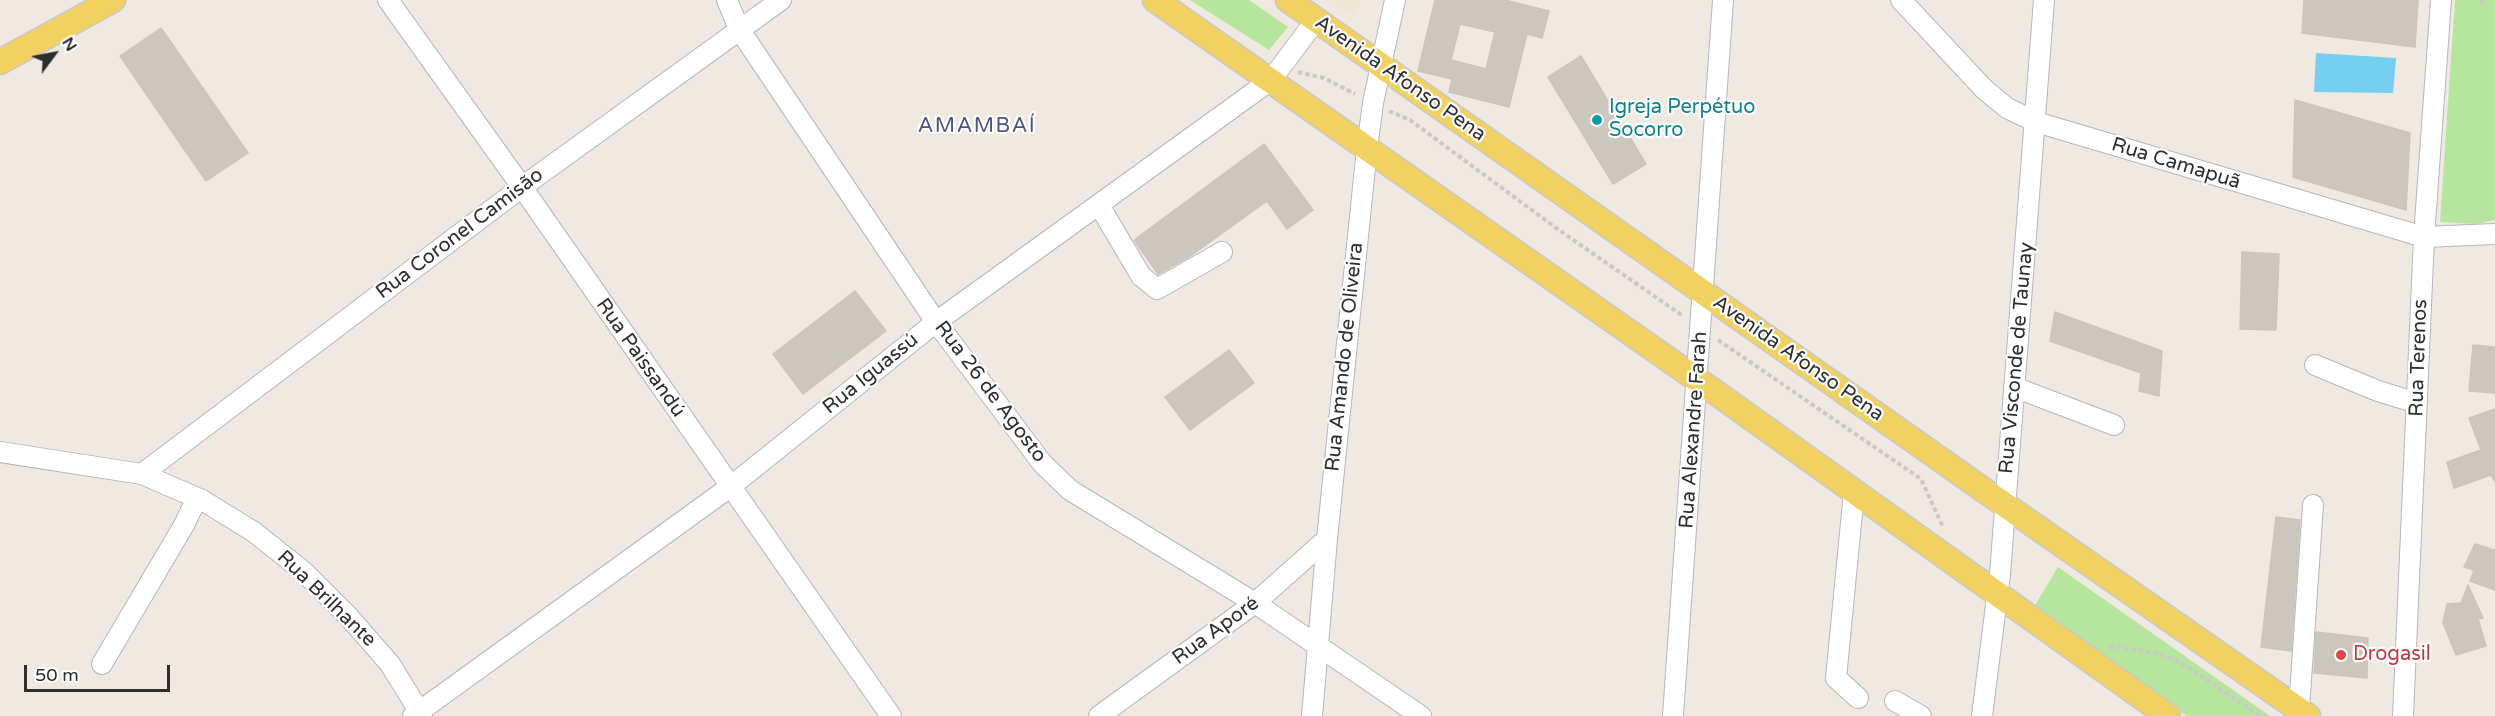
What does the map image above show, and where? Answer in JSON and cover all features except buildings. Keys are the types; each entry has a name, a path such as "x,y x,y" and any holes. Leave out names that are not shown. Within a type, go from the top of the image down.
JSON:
{"main road":[{"path":"0,62 113,0"},
{"path":"1155,0 1277,74 1367,148 2168,716"},
{"name":"Avenida Afonso Pena","path":"1288,0 2005,506 2304,713"}],"street":[{"name":"Rua Paissandú","path":"388,0 522,187 891,716"},
{"name":"Rua 26 de Agosto","path":"727,0 739,29 936,322 1042,464 1070,490 1255,603 1421,716"},
{"name":"Rua Coronel Camisão","path":"142,474 522,187 782,0"},
{"name":"Rua Amando de Oliveira","path":"1312,716 1327,539 1367,148 1373,103 1395,0"},
{"name":"Rua Alexandre Farah","path":"1673,716 1724,0"},
{"name":"Rua Camapuã","path":"1901,0 1984,89 2007,108 2036,122 2424,237 2495,234"},
{"name":"Rua Visconde de Taunay","path":"1982,716 1997,596 2005,506 2044,0"},
{"name":"Rua Terenos","path":"2403,716 2424,237 2441,0"},
{"name":"Rua Iguassú","path":"418,714 730,487 936,322 1277,74 1316,20"},
{"path":"1099,205 1142,276 1157,289 1222,252"},
{"path":"2315,365 2378,391 2416,403"},
{"path":"2014,387 2114,425"},
{"name":"Rua Brilhante","path":"0,452 142,474 197,498 254,532 303,571 348,616 390,664 418,714"},
{"path":"1854,492 1836,678 1858,698"},
{"path":"102,663 184,525 197,498"},
{"path":"2304,713 2313,505"},
{"name":"Rua Aporé","path":"1099,716 1255,603 1327,539"},
{"path":"1895,700 1921,716"}],"path":[{"path":"2481,0 2484,6"},
{"path":"1277,74 1324,78 1410,120 1556,228 1921,479 1946,532"},
{"path":"2106,645 2156,653 2179,661 2260,716"}],"shaded area":[{"path":"1331,0 1360,0 1355,17"}],"green space":[{"path":"1190,0 1249,0 1288,27 1269,50"},
{"path":"2455,0 2495,0 2495,220 2476,224 2440,222"},
{"path":"2058,567 2270,716 2187,716 2033,609"}],"water":[{"path":"2316,53 2396,58 2393,93 2314,92"}],"place":[{"name":"Igreja Perpétuo Socorro","path":"1597,120"},
{"name":"Drogasil","path":"2341,655"}],"district":[{"name":"AMAMBAÍ","path":"977,126"}]}
